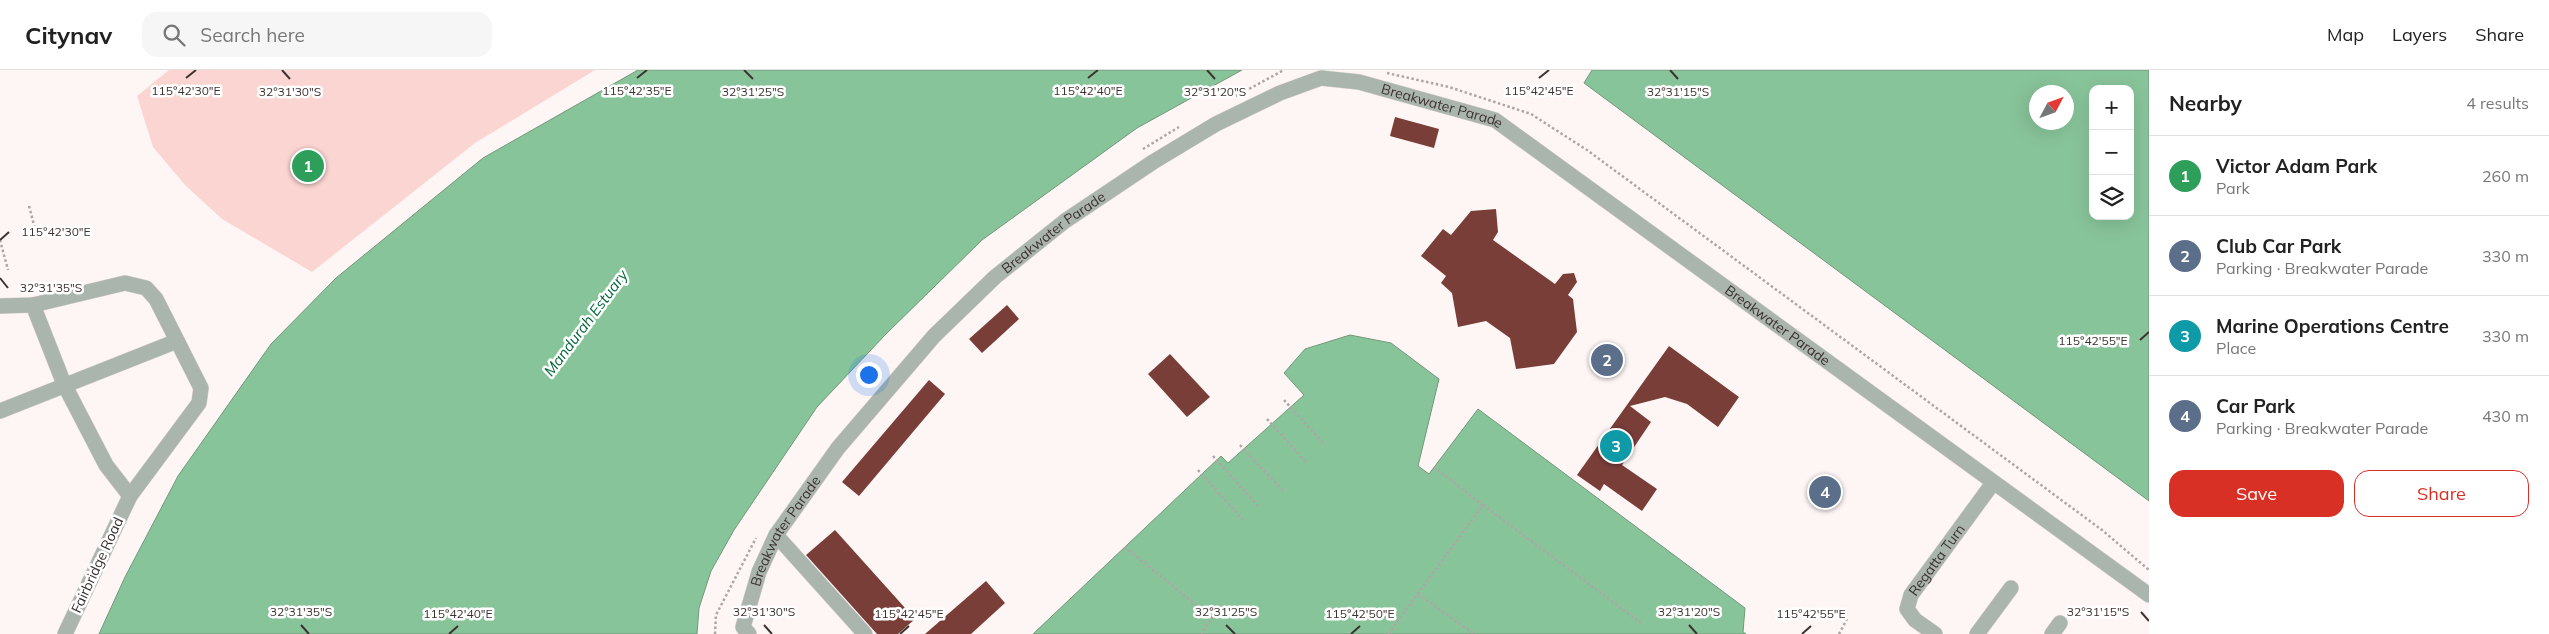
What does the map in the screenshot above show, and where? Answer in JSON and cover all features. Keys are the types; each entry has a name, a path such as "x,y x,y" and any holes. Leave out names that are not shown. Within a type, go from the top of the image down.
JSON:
{"street":[{"name":"Breakwater Parade","path":"748,634 743,627 759,572 776,535 838,448 934,336 995,277 1066,220 1153,162 1216,124 1299,84 1321,78 1359,82 1495,120 2149,595"},
{"name":"Fairbridge Road","path":"0,306 33,306 125,283 146,288 156,299 201,388 199,403 130,496 65,634"},
{"path":"33,306 64,384 106,465 130,496"},
{"path":"0,411 64,384 177,341"},
{"name":"Regatta Turn","path":"1935,634 1915,620 1907,609 1911,595 1993,483"},
{"path":"776,535 865,634"},
{"path":"1977,634 2011,588"}],"path":[{"path":"1385,73 1449,87 1531,114 1587,150 2102,530 2149,570"},
{"path":"29,206 37,236"},
{"path":"0,240 8,270"},
{"path":"1284,400 1325,445"},
{"path":"1268,419 1306,462"},
{"path":"1240,445 1284,492"},
{"path":"1214,456 1258,506"},
{"path":"1434,467 1483,506 1641,623"},
{"path":"1198,470 1243,520"},
{"path":"1388,634 1483,506"},
{"path":"1125,547 1212,618 1201,634"},
{"path":"1418,594 1474,634"},
{"path":"1839,634 1847,619"}],"shaded area":[{"path":"169,70 595,70 475,143 312,272 222,219 185,185 153,147 137,96"}],"water":[{"name":"Mandurah Estuary","path":"638,70 1242,70 1137,128 982,240 886,334 817,407 734,530 711,571 699,608 697,634 99,634 125,577 178,476 271,344 336,278 483,158"},
{"path":"1592,70 2149,70 2149,501 1584,83"},
{"path":"1350,335 1391,343 1439,379 1418,466 1429,474 1478,409 1745,608 1743,632 1746,634 1033,634 1221,456 1228,463 1304,395 1284,373 1305,349"}],"building":[{"path":"1395,117 1439,129 1434,148 1390,136"},
{"path":"1496,209 1498,232 1493,240 1555,284 1563,274 1574,273 1577,282 1568,295 1573,299 1577,332 1554,364 1516,369 1510,338 1486,321 1458,327 1452,293 1441,283 1446,276 1421,256 1443,229 1451,235 1471,211"},
{"path":"1007,305 1019,319 982,353 969,339"},
{"path":"1669,346 1739,397 1718,427 1687,404 1665,397 1630,406 1651,422 1622,465 1657,489 1642,511 1604,484 1600,491 1577,475"},
{"path":"1170,354 1210,397 1187,417 1148,374"},
{"path":"929,380 945,394 859,496 842,482"},
{"path":"835,530 915,619 898,634 877,634 806,555"},
{"path":"986,581 1005,603 971,634 925,634"}],"place":[{"name":"Victor Adam Park","path":"308,166"},
{"name":"Club Car Park","path":"1607,360"},
{"name":"Marine Operations Centre","path":"1616,446"},
{"name":"Car Park","path":"1825,492"}]}
